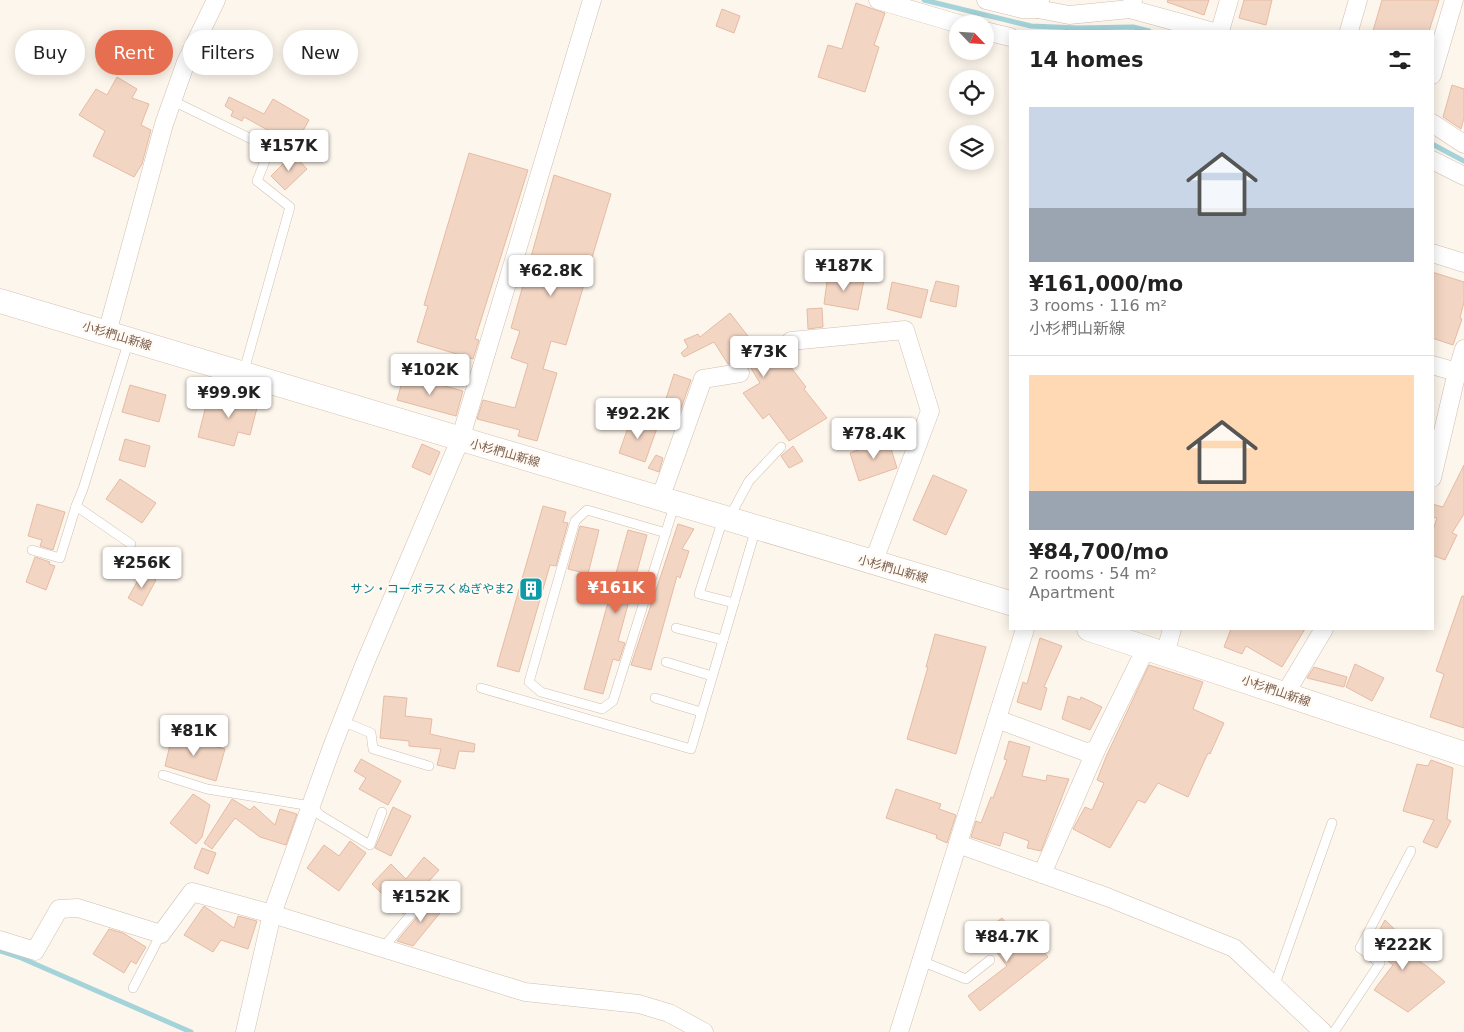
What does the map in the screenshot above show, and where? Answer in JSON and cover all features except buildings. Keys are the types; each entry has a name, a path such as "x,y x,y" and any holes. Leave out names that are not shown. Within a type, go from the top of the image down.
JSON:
{"main road":[{"name":"小杉椚山新線","path":"0,301 1009,603"},
{"name":"小杉椚山新線","path":"1092,630 1464,754"}],"street":[{"path":"118,336 164,124 186,62 216,0"},
{"path":"246,1032 272,914 311,806 342,721 460,440 592,0"},
{"path":"878,0 949,21"},
{"path":"986,0 1022,10 1039,4 1069,15 1132,4 1207,30"},
{"path":"1220,30 1229,0"},
{"path":"1349,30 1358,0"},
{"path":"1434,68 1454,0"},
{"path":"994,33 1009,37"},
{"path":"1434,124 1464,144"},
{"path":"1434,161 1464,176"},
{"path":"1434,254 1464,263"},
{"path":"791,341 905,330 930,411 872,563"},
{"path":"1434,470 1464,349"},
{"path":"1434,366 1457,372"},
{"path":"668,501 703,379 740,373"},
{"path":"899,1032 1025,630"},
{"path":"1042,874 1096,750 1155,651 1171,630"},
{"path":"1285,694 1323,630"},
{"path":"997,720 1086,752 1096,750"},
{"path":"958,844 1107,897 1234,948 1323,1032"},
{"path":"0,940 35,951 58,909 78,908 161,934 192,892 272,914 525,992 639,1004 669,1012 701,1031"}],"lane":[{"path":"173,100 270,148 257,181 290,207 243,374"},
{"path":"32,550 60,558 83,489 118,336"},
{"path":"734,603 699,594 726,519 749,481 781,447"},
{"path":"666,533 587,510 575,521 529,682 542,692 602,709 614,701 666,533 668,501"},
{"path":"76,506 131,544"},
{"path":"481,688 691,749 756,528"},
{"path":"676,628 723,640"},
{"path":"666,662 712,676"},
{"path":"655,698 701,712"},
{"path":"342,721 371,733 373,749 429,766"},
{"path":"163,775 207,788 311,806 320,815 370,846 382,812"},
{"path":"1274,987 1332,822"},
{"path":"1334,1032 1380,963 1360,948 1411,851"},
{"path":"382,949 429,893"},
{"path":"133,988 161,934"},
{"path":"921,961 966,979 990,960"}],"waterway":[{"path":"924,0 1031,26 1078,28 1133,27 1145,30"},
{"path":"1434,145 1464,161"},
{"path":"0,951 19,957 191,1032"}],"place":[{"name":"サン・コーポラスくぬぎやま2","path":"531,589"}]}
